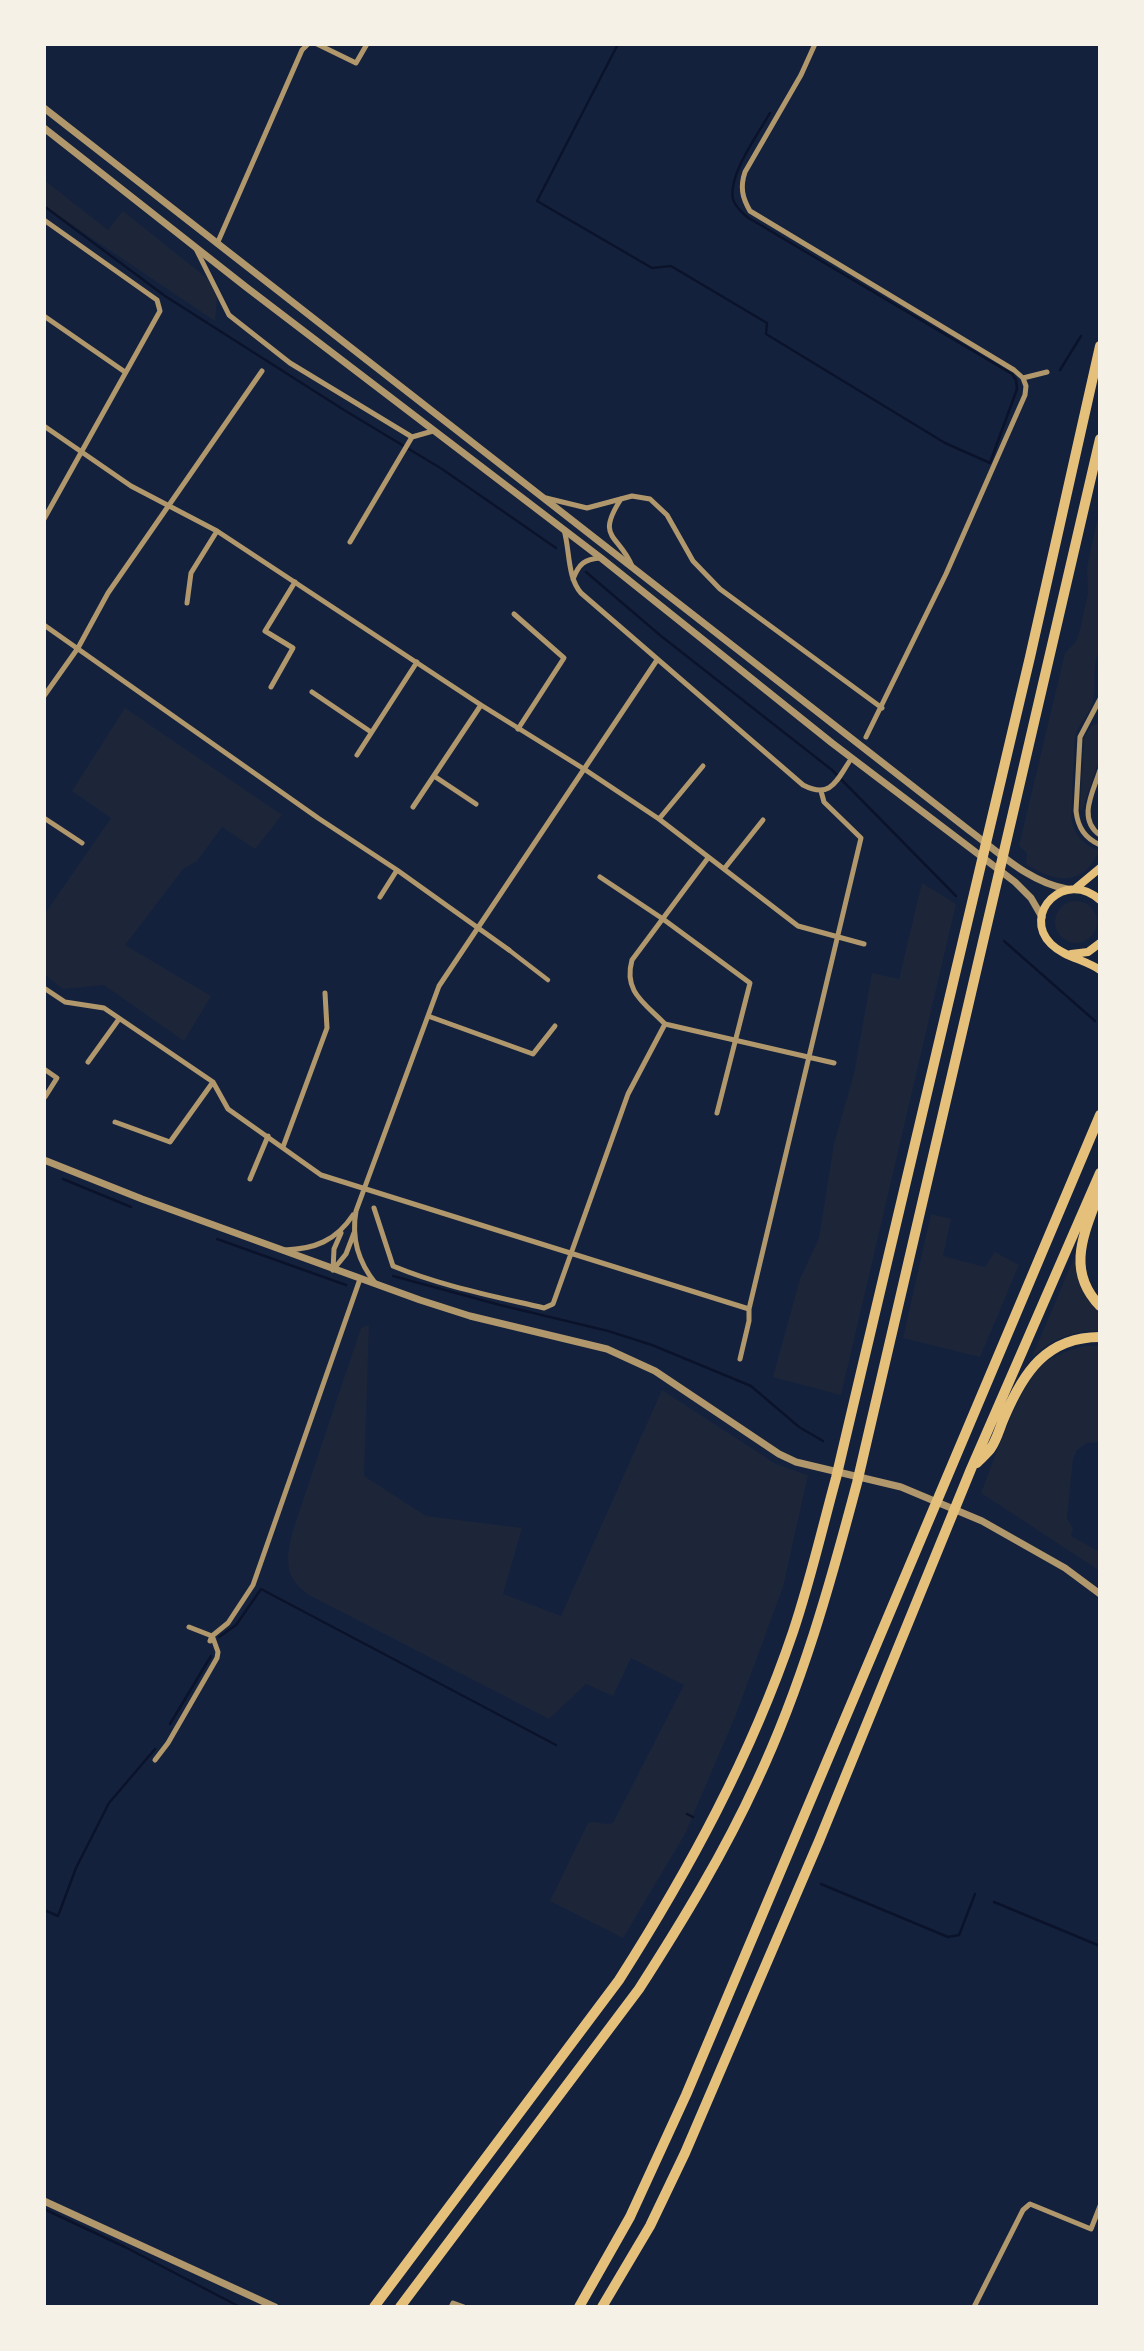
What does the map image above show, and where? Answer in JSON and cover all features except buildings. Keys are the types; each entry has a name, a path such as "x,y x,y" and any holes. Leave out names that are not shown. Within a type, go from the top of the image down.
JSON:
{"highway":[{"path":"374,2307 619,1980 686,1872 730,1787 776,1679 808,1582 836,1478 1030,657 1100,346"},
{"path":"400,2307 631,2000 673,1936 708,1878 757,1782 796,1687 830,1589 857,1483 1100,439"},
{"path":"579,2307 631,2217 686,2095 1100,1115"},
{"path":"602,2307 674,2180 819,1840 971,1469 1100,1173"},
{"path":"1100,1190 1084,1231 1080,1264 1086,1284 1100,1306"},
{"path":"971,1469 991,1448 1020,1383 1031,1366 1057,1347 1076,1339 1100,1337"}],"main road":[{"path":"1100,868 1072,889 1050,900 1042,918 1047,939 1065,953 1100,970"},
{"path":"1072,889 1093,894 1100,900"},
{"path":"1065,953 1088,952 1100,943"}],"street":[{"path":"217,244 302,50 308,44"},
{"path":"317,44 356,63 367,44"},
{"path":"815,44 802,75 745,172 741,189 743,200 750,211 1014,370 1023,378 1026,386 1025,395 946,574 866,737"},
{"path":"44,108 1021,870 1044,883 1072,889"},
{"path":"44,128 194,247 600,558 832,743 1026,891 1042,918"},
{"path":"44,220 157,300 160,310 44,519"},
{"path":"194,247 229,315 290,363 411,440"},
{"path":"44,316 125,372"},
{"path":"44,696 78,648 108,593 262,371"},
{"path":"1023,378 1047,372"},
{"path":"44,426 131,486 218,531 481,705 584,769 659,820 798,926 864,944"},
{"path":"350,542 411,440 433,431"},
{"path":"544,498 587,508 641,496 659,505 693,561 720,589 881,708"},
{"path":"621,499 612,513 610,532 613,540 628,555 634,569"},
{"path":"564,530 573,579 581,593 803,785 821,791 828,789 849,762"},
{"path":"187,603 191,573 218,531"},
{"path":"573,579 580,564 592,558 600,558"},
{"path":"271,687 293,648 265,631 295,582"},
{"path":"514,614 565,658 518,729"},
{"path":"44,625 318,818 479,927 548,979"},
{"path":"333,1269 346,1254 354,1233 356,1210 363,1187 439,986 657,660"},
{"path":"358,755 417,662"},
{"path":"312,692 371,732"},
{"path":"1100,699 1080,737 1076,811 1078,823 1084,833 1100,845"},
{"path":"413,807 481,705"},
{"path":"659,820 703,766"},
{"path":"1100,770 1087,812 1091,827 1100,835"},
{"path":"434,776 476,804"},
{"path":"740,1359 861,838 824,802 821,791"},
{"path":"44,818 82,843"},
{"path":"724,869 763,820"},
{"path":"708,858 632,960 628,973 629,984 665,1024 835,1063"},
{"path":"380,897 397,870"},
{"path":"600,877 750,983 717,1113"},
{"path":"44,988 65,1002 104,1008 119,1018 213,1082 228,1109 321,1175 750,1309"},
{"path":"283,1147 327,1028 325,993"},
{"path":"428,1016 533,1054 555,1026"},
{"path":"88,1062 119,1018"},
{"path":"374,1208 393,1266 418,1277 544,1308 553,1304 628,1094 665,1024"},
{"path":"44,1069 57,1078 45,1097"},
{"path":"115,1122 170,1142 213,1082"},
{"path":"250,1179 268,1136"},
{"path":"44,1160 359,1279 470,1316 583,1342 633,1359 655,1371 764,1446 796,1462 908,1490 982,1521 1065,1568 1100,1594"},
{"path":"333,1269 334,1249 342,1230 356,1210"},
{"path":"282,1250 321,1245 342,1230"},
{"path":"354,1233 360,1259 377,1285"},
{"path":"211,1638 228,1623 253,1586 359,1279"},
{"path":"155,1760 168,1743 218,1658 211,1638 189,1627"},
{"path":"44,2201 275,2307"},
{"path":"974,2307 1023,2210 1030,2204 1091,2229 1100,2206"},
{"path":"451,2307 453,2303 464,2307"}],"shaded area":[{"path":"44,180 108,230 123,211 208,279 217,297 215,321 44,206"},
{"path":"1098,517 1100,649 1095,663 1092,704 1075,738 1071,816 1080,838 1099,851 1085,871 1076,876 1057,878 1026,864 1027,853 1019,846 1065,653 1076,642 1079,634 1088,594 1087,567"},
{"path":"125,708 282,815 255,849 222,827 197,861 183,869 125,945 211,996 184,1041 104,985 63,989 44,974 44,915 111,818 72,791"},
{"path":"1100,722 1100,758 1080,810 1084,738 1091,726"},
{"path":"922,883 956,904 841,1395 773,1377 800,1279 819,1238 834,1144 854,1074 872,973 899,979"},
{"path":"1076,901 1091,907 1097,922 1091,937 1076,943 1061,937 1055,922 1061,907"},
{"path":"931,1214 951,1219 943,1256 985,1267 995,1252 1019,1265 980,1357 903,1338"},
{"path":"1074,1258 1080,1286 1100,1313 1100,1331 1081,1332 1064,1337 1047,1345 1032,1357"},
{"path":"369,1325 364,1476 426,1516 522,1528 503,1594 561,1616 662,1390 776,1464 808,1475 783,1587 735,1717 685,1834 623,1938 550,1901 588,1823 613,1823 684,1685 631,1658 613,1696 586,1684 549,1719 309,1595 291,1574 288,1558 293,1530 361,1328"},
{"path":"1085,1346 1100,1346 1100,1442 1087,1443 1077,1450 1073,1459 1067,1518 1073,1529 1071,1536 1100,1552 1100,1571 981,1493 1007,1426 1032,1377 1051,1359"}],"waterway":[{"path":"618,44 537,201 652,268 671,266 767,323 766,334 945,443 990,463 1017,389 1012,374 747,217 738,209 733,199 735,178 770,113"},
{"path":"44,206 165,296 442,469 556,548"},
{"path":"1060,370 1081,336"},
{"path":"586,572 661,636 832,770 956,896"},
{"path":"1004,941 1095,1021"},
{"path":"63,1179 131,1207"},
{"path":"217,1239 346,1285"},
{"path":"393,1276 608,1331 652,1345 751,1386 799,1427 823,1441"},
{"path":"219,1637 236,1625 261,1589 556,1745"},
{"path":"170,1724 211,1656"},
{"path":"44,1910 58,1916 76,1868 109,1803 155,1749"},
{"path":"687,1814 693,1817"},
{"path":"821,1884 948,1937 959,1935 975,1894"},
{"path":"994,1902 1100,1946"},
{"path":"44,2209 125,2247 240,2307"}]}
